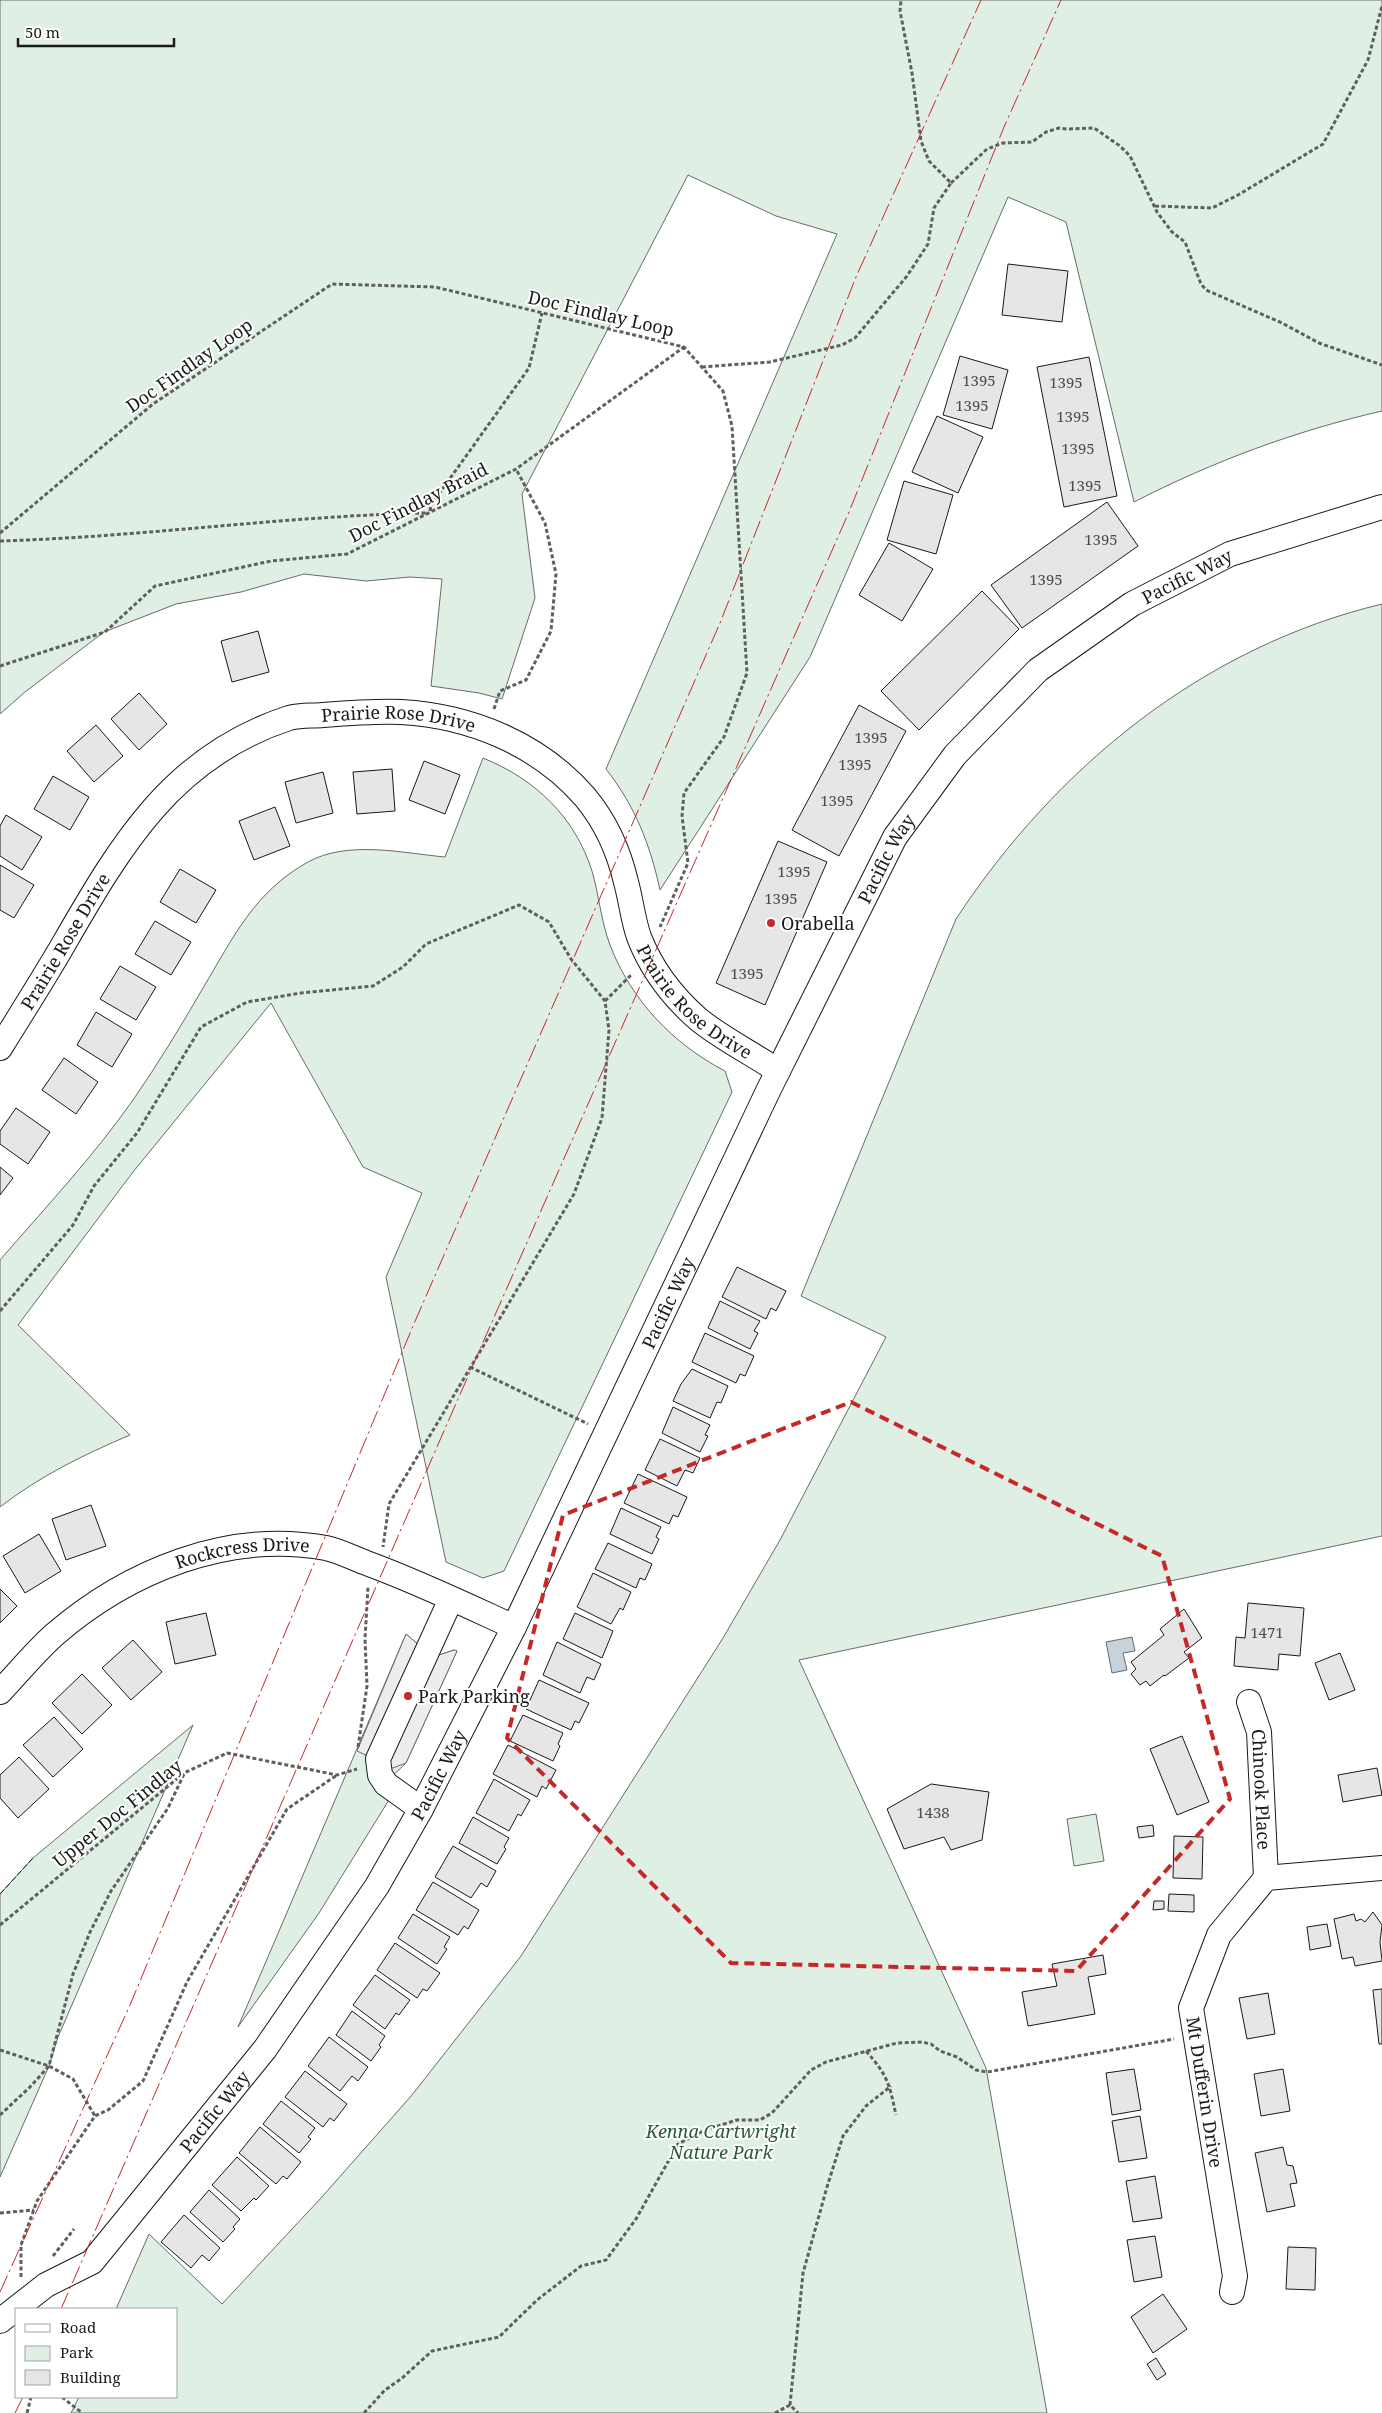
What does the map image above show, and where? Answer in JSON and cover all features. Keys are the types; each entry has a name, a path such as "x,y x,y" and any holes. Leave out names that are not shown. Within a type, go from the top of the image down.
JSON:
{"street":[{"name":"Pacific Way","path":"21,2303 46,2285 92,2262 265,2049 378,1886 421,1809 514,1627 778,1071 894,837 954,755 1038,670 1132,604 1230,554 1382,507"},
{"name":"Prairie Rose Drive","path":"0,1048 104,874 142,820 186,775 235,741 292,717 376,711 426,714 466,722 497,734 547,760 586,798 614,842 626,878 639,937 661,978 698,1019 778,1071"},
{"name":"Rockcress Drive","path":"0,1692 54,1635 98,1601 153,1570 220,1549 275,1544 327,1548 380,1568 514,1627"},
{"path":"421,1809 386,1784 363,1757 451,1598"},
{"name":"Chinook Place","path":"1248,1702 1258,1732 1266,1878"},
{"path":"1266,1878 1382,1868"},
{"name":"Mt Dufferin Drive","path":"1232,2292 1235,2276 1191,2008 1219,1935 1266,1878"},
{"path":"15,2308 21,2303"},
{"path":"0,2321 15,2308"}],"path":[{"path":"901,0 900,11 912,73 921,141 929,161 951,184"},
{"path":"1154,206 1212,208 1238,195 1323,144 1368,60 1380,22 1382,6"},
{"path":"702,367 770,362 842,345 855,338 907,276 928,244 934,208 951,184 987,149 1004,143 1032,142 1046,132 1059,128 1094,128 1120,146 1130,156 1154,206 1172,232 1185,242 1206,290 1282,323 1319,343 1382,365"},
{"name":"Doc Findlay Loop","path":"0,532 153,404 332,284 435,288 684,347 723,391 732,426 747,673 724,737 684,793 682,816 688,863 657,934"},
{"path":"0,541 75,539 353,514 429,512 431,505 529,368 542,313"},
{"name":"Doc Findlay Braid","path":"0,666 104,632 155,586 271,561 347,554 516,469 684,347"},
{"path":"493,712 500,691 526,680 551,630 552,621 556,574 545,523 516,469"},
{"path":"0,1311 72,1225 94,1186 137,1133 201,1027 247,1002 301,993 373,986 403,967 426,944 519,906 549,922 571,959 605,1001 609,1030 602,1118 574,1194 389,1504 380,1568 368,1589 367,1686 363,1757 354,1770"},
{"path":"605,1001 632,973"},
{"path":"470,1366 606,1434"},
{"name":"Upper Doc Findlay","path":"0,1925 184,1773 227,1753 336,1775 370,1766 363,1757"},
{"path":"0,2115 49,2066 72,1974 90,1932 111,1891 168,1808 184,1773"},
{"path":"21,2303 21,2245 37,2201 95,2116 108,2110 143,2081 187,1982 287,1809 336,1775"},
{"path":"364,2413 385,2390 401,2379 432,2351 499,2337 537,2300 581,2266 606,2260 636,2219 678,2144 705,2130 737,2120 760,2120 772,2113 811,2070 826,2062 897,2043 922,2042 931,2044 940,2051 957,2057 976,2070 987,2072 1180,2038"},
{"path":"0,2050 49,2066 73,2078 95,2116"},
{"path":"866,2051 880,2067 891,2086 896,2115"},
{"path":"790,2405 803,2273 843,2136 866,2106 891,2086"},
{"path":"0,2213 34,2210"},
{"path":"27,2413 31,2398"},
{"path":"63,2398 82,2413"},
{"path":"775,2413 790,2405"},
{"path":"790,2405 798,2413"}],"highlighted area":[{"path":"851,1402 1162,1556 1230,1799 1076,1971 731,1963 507,1738 563,1515"}],"green space":[{"path":"0,0 1382,0 1382,411 1318,428 1225,460 1134,502 1066,222 1008,197 810,657 660,890 640,826 625,797 606,769 837,234 776,216 688,175 522,494 535,598 502,699 479,693 431,686 442,579 410,577 366,581 304,574 241,592 176,604 104,632 25,692 0,714"},
{"name":"Kenna Cartwright Nature Park","path":"1382,604 1382,1536 799,1660 986,2068 1047,2413 71,2413 78,2398 178,2398 178,2308 116,2308 149,2234 222,2304 321,2198 412,2095 521,1956 723,1638 780,1540 886,1337 801,1296 956,919 996,864 1040,812 1088,764 1139,721 1195,682 1254,650 1316,624"},
{"path":"483,758 520,777 551,802 564,817 585,852 592,871 604,927 610,945 630,984 642,1002 671,1034 688,1048 725,1071 732,1092 504,1571 483,1578 446,1562 386,1277 422,1193 363,1167 271,1003 133,1172 18,1325 130,1435 62,1467 31,1485 0,1507 0,1260 118,1121 169,1045 235,934 246,918 273,887 308,862 340,851 393,851 445,857"},
{"path":"406,1634 433,1657 454,1650 457,1651 406,1763 383,1785 392,1795 319,1913 238,2027"},
{"path":"193,1725 58,2037 49,2066 0,2177 0,1894 33,1858"},
{"path":"1096,1814 1104,1861 1074,1866 1067,1819"}],"shaded area":[{"name":"Park Parking","path":"406,1634 433,1657 454,1650 457,1651 406,1763 393,1768 370,1766 372,1758 357,1751"},
{"path":"1132,1637 1135,1651 1123,1653 1127,1670 1112,1673 1106,1642"}],"building":[{"path":"1008,264 1068,271 1062,322 1002,315"},
{"path":"960,356 1008,370 992,429 943,415"},
{"path":"1089,357 1117,496 1064,507 1037,367"},
{"path":"937,416 983,437 958,493 912,472"},
{"path":"904,481 953,495 936,554 887,540"},
{"path":"1107,502 1138,546 1022,628 991,585"},
{"path":"889,543 933,569 902,621 859,595"},
{"path":"982,591 1019,629 919,730 881,691"},
{"path":"258,631 269,672 232,682 221,641"},
{"path":"139,693 167,724 139,750 111,719"},
{"path":"859,705 906,731 839,856 792,830"},
{"path":"96,725 123,756 94,782 67,751"},
{"path":"424,761 460,775 445,814 409,800"},
{"path":"392,769 395,811 357,814 353,772"},
{"path":"323,772 333,813 296,823 285,782"},
{"path":"53,776 89,797 70,830 34,809"},
{"path":"275,807 290,846 254,860 239,821"},
{"path":"6,815 42,837 22,870 0,856 0,826"},
{"name":"Orabella","path":"778,841 827,862 765,1005 716,983"},
{"path":"0,865 34,885 14,918 0,910"},
{"path":"180,869 216,890 196,923 160,902"},
{"path":"155,921 191,942 171,975 135,954"},
{"path":"120,966 156,987 136,1020 100,999"},
{"path":"96,1012 132,1034 112,1067 77,1045"},
{"path":"64,1058 98,1082 76,1114 42,1090"},
{"path":"16,1108 50,1132 28,1164 0,1144 0,1131"},
{"path":"0,1167 13,1178 0,1195"},
{"path":"737,1267 786,1291 776,1311 771,1308 766,1319 722,1297"},
{"path":"720,1301 760,1321 754,1331 758,1333 750,1349 708,1328"},
{"path":"705,1333 754,1356 745,1376 740,1374 736,1383 692,1362"},
{"path":"692,1369 728,1386 721,1403 717,1402 710,1418 673,1401 681,1384"},
{"path":"673,1407 710,1425 705,1435 708,1436 700,1452 662,1433"},
{"path":"660,1439 700,1458 693,1473 685,1470 677,1486 645,1470"},
{"path":"638,1474 687,1497 678,1517 673,1515 669,1524 624,1503"},
{"path":"91,1505 106,1546 66,1560 52,1519"},
{"path":"621,1508 661,1527 656,1537 659,1539 652,1554 610,1534"},
{"path":"39,1534 61,1571 25,1593 3,1556"},
{"path":"608,1543 652,1564 645,1580 640,1578 636,1588 595,1569"},
{"path":"593,1573 631,1592 623,1610 620,1608 611,1624 577,1607"},
{"path":"0,1589 17,1606 0,1623"},
{"path":"1248,1603 1304,1608 1300,1656 1279,1654 1278,1670 1234,1666 1236,1637 1245,1638"},
{"path":"1184,1609 1202,1638 1184,1652 1189,1658 1150,1686 1146,1681 1140,1685 1131,1674 1136,1669 1131,1662 1164,1635 1160,1629"},
{"path":"206,1613 216,1655 175,1664 166,1622"},
{"path":"575,1613 613,1631 602,1658 563,1639"},
{"path":"133,1640 162,1672 131,1700 102,1668"},
{"path":"557,1642 601,1664 594,1680 587,1677 580,1693 543,1675"},
{"path":"1340,1653 1355,1690 1329,1700 1315,1663"},
{"path":"82,1674 112,1705 82,1734 52,1703"},
{"path":"539,1680 589,1703 579,1723 575,1721 571,1730 526,1709"},
{"path":"523,1715 563,1733 558,1744 560,1746 553,1761 510,1741"},
{"path":"54,1717 83,1749 53,1777 23,1745"},
{"path":"1182,1736 1209,1802 1177,1815 1150,1749"},
{"path":"508,1745 556,1770 546,1789 542,1786 537,1797 493,1774"},
{"path":"19,1757 49,1789 18,1818 0,1798 0,1775"},
{"path":"1377,1768 1382,1795 1343,1802 1338,1775"},
{"path":"494,1779 530,1800 521,1816 518,1814 509,1831 476,1813"},
{"path":"931,1784 989,1792 982,1840 951,1850 944,1837 904,1849 887,1809"},
{"path":"473,1817 509,1838 504,1847 506,1849 497,1864 459,1843"},
{"path":"1153,1825 1154,1836 1139,1838 1137,1827"},
{"path":"1174,1836 1203,1837 1202,1879 1173,1878"},
{"path":"453,1846 496,1871 487,1887 481,1883 471,1898 435,1877"},
{"path":"433,1882 479,1910 468,1929 464,1926 458,1935 416,1910"},
{"path":"1169,1894 1194,1895 1194,1912 1168,1911"},
{"path":"1154,1901 1164,1901 1164,1909 1153,1910"},
{"path":"1373,1912 1382,1925 1380,1942 1382,1961 1355,1966 1353,1957 1342,1959 1334,1919 1354,1914 1356,1921 1361,1919 1365,1922"},
{"path":"413,1914 450,1937 444,1947 447,1949 437,1964 398,1938"},
{"path":"1327,1924 1331,1946 1310,1950 1307,1927"},
{"path":"395,1943 440,1973 427,1991 423,1989 417,1998 377,1970"},
{"path":"1103,1955 1106,1974 1088,1977 1095,2014 1028,2026 1022,1992 1057,1986 1052,1964"},
{"path":"375,1975 410,2000 399,2015 396,2013 385,2029 353,2005"},
{"path":"1382,1989 1382,2044 1379,2044 1373,1990"},
{"path":"1268,1993 1275,2034 1247,2039 1239,1998"},
{"path":"352,2011 385,2036 379,2045 381,2047 371,2061 336,2035"},
{"path":"329,2037 368,2067 358,2081 352,2076 340,2091 308,2066"},
{"path":"1134,2069 1141,2110 1112,2115 1106,2073"},
{"path":"1283,2069 1290,2111 1261,2116 1254,2074"},
{"path":"305,2071 347,2104 334,2121 330,2118 323,2127 285,2097"},
{"path":"281,2101 315,2128 308,2137 311,2139 299,2153 263,2124"},
{"path":"1140,2116 1147,2158 1119,2162 1112,2121"},
{"path":"260,2127 301,2162 287,2179 283,2176 276,2184 239,2153"},
{"path":"1283,2147 1287,2165 1293,2166 1297,2183 1290,2184 1295,2206 1267,2212 1255,2153"},
{"path":"237,2157 269,2186 256,2200 254,2198 241,2211 212,2185"},
{"path":"1155,2176 1162,2218 1133,2222 1126,2181"},
{"path":"209,2190 240,2219 233,2227 235,2229 223,2242 190,2212"},
{"path":"184,2215 220,2248 209,2261 202,2255 191,2268 161,2242"},
{"path":"1155,2236 1162,2277 1134,2282 1127,2240"},
{"path":"1288,2247 1316,2248 1315,2290 1286,2289"},
{"path":"1163,2294 1187,2329 1153,2353 1131,2317"},
{"path":"1156,2358 1166,2374 1157,2380 1147,2364"}],"fence":[{"path":"0,1894 33,1858"}],"power":[{"path":"0,2292 130,2005 413,1326 720,623 856,277 981,0"},
{"path":"61,2308 447,1424 849,512 1004,127 1061,0"},
{"path":"15,2413 22,2398"}],"place":[{"name":"Orabella","path":"771,923"},
{"name":"Park Parking","path":"408,1696"}]}
